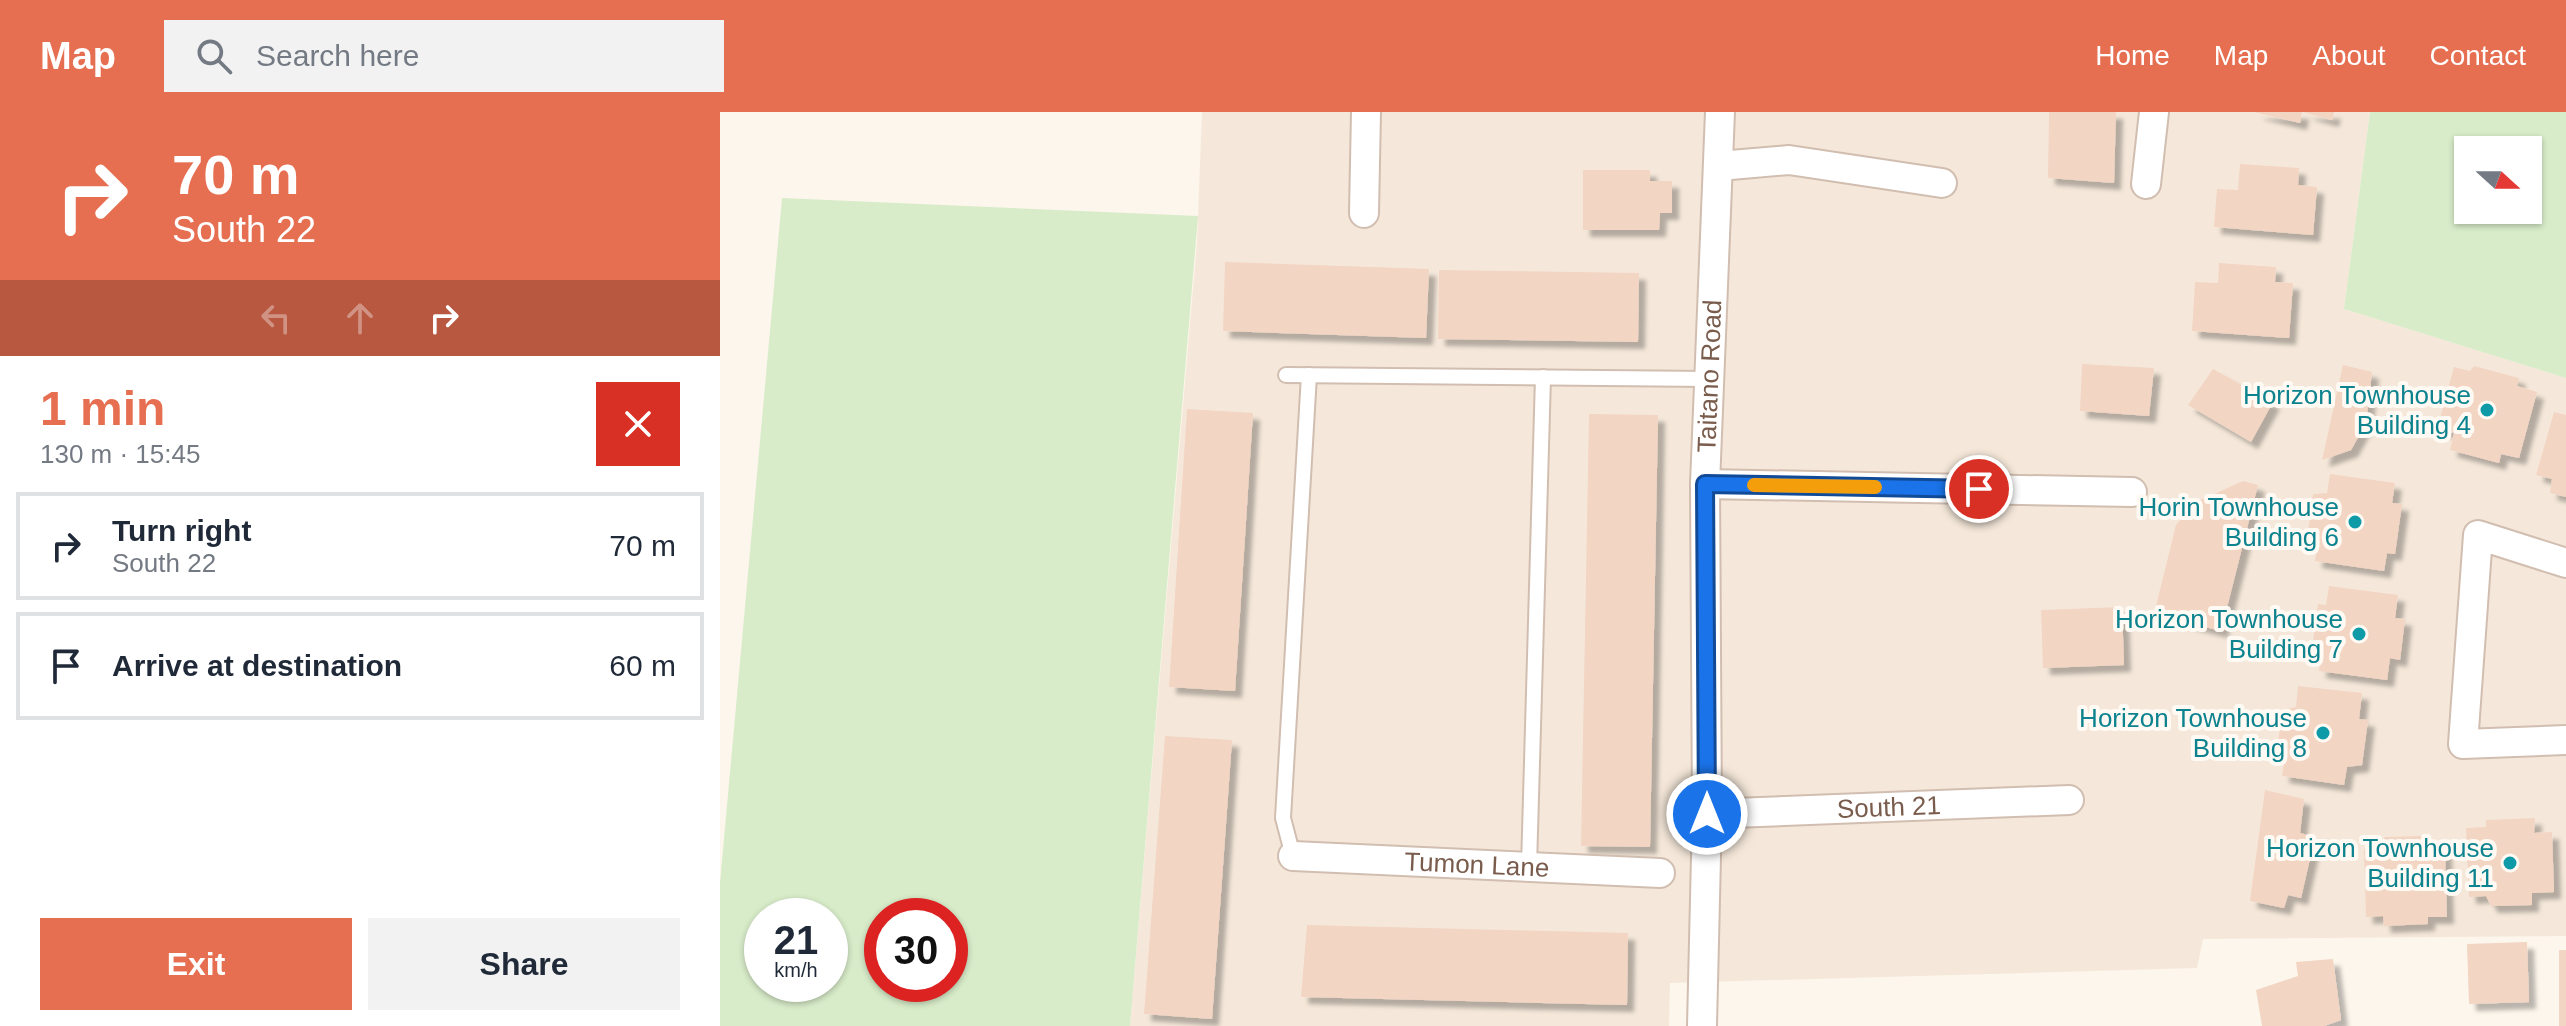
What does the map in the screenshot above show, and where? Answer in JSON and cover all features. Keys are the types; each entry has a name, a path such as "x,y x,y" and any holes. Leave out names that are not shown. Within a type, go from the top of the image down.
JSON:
{"street":[{"path":"1364,213 1366,112"},
{"name":"Taitano Road","path":"1702,1026 1707,814 1705,484 1720,112"},
{"path":"2146,184 2154,112"},
{"path":"1719,166 1789,160 1942,183"},
{"path":"1705,484 2132,492"},
{"path":"2566,563 2478,535 2463,744 2566,740"},
{"name":"South 21","path":"1707,814 2069,800"},
{"name":"Tumon Lane","path":"1293,856 1660,873"}],"lane":[{"path":"1286,375 1709,379"},
{"path":"1293,856 1283,818 1309,375"},
{"path":"1529,867 1543,377"}],"shaded area":[{"path":"1202,112 2370,112 2344,309 2566,378 2566,936 2203,939 2197,968 1670,983 1669,1026 1130,1026 1197,242"}],"green space":[{"path":"2370,112 2566,112 2566,378 2344,309"},
{"path":"782,198 1198,216 1130,1026 720,1026 720,883"}],"building":[{"path":"2049,112 2116,112 2114,183 2048,178"},
{"path":"2254,112 2302,112 2300,123"},
{"path":"2303,112 2334,112 2332,120"},
{"path":"2240,164 2299,168 2298,185 2317,187 2313,235 2214,227 2217,189 2238,190"},
{"path":"1583,170 1650,170 1650,181 1672,181 1672,213 1660,213 1659,230 1583,230"},
{"path":"1225,262 1429,269 1426,338 1223,331"},
{"path":"2219,263 2276,267 2275,282 2293,283 2289,338 2192,331 2195,282 2218,283"},
{"path":"1439,270 1639,273 1638,342 1438,339"},
{"path":"2082,364 2154,368 2149,416 2080,411"},
{"path":"2343,365 2372,372 2366,423 2351,450 2322,460"},
{"name":"Horizon Townhouse Building 4","path":"2474,366 2519,378 2517,386 2537,392 2519,458 2501,454 2499,463 2450,450 2454,433 2437,429 2454,367 2470,371"},
{"path":"2213,369 2273,402 2251,442 2188,405"},
{"path":"1187,409 1253,413 1235,691 1169,687"},
{"path":"2554,412 2566,415 2566,497 2550,493 2552,479 2536,475"},
{"path":"1589,414 1658,415 1650,847 1581,846"},
{"name":"Horin Townhouse Building 6","path":"2330,474 2395,483 2392,503 2402,504 2395,554 2387,553 2384,571 2315,561 2318,541 2307,540 2313,494 2327,493"},
{"path":"2243,481 2258,485 2221,631 2154,614 2176,525 2194,503"},
{"name":"Horizon Townhouse Building 7","path":"2329,586 2398,595 2395,618 2405,619 2400,660 2390,658 2387,680 2319,671 2322,650 2312,648 2318,604 2326,605"},
{"path":"2122,607 2124,665 2043,668 2041,610"},
{"name":"Horizon Townhouse Building 8","path":"2298,686 2362,693 2359,719 2368,720 2362,765 2347,767 2344,785 2282,776 2286,748 2277,747 2283,710 2296,707"},
{"path":"1165,736 1232,740 1212,1019 1144,1014"},
{"path":"2265,790 2304,799 2300,833 2315,837 2301,898 2288,895 2284,908 2250,901"},
{"name":"Horizon Townhouse Building 11","path":"2535,818 2534,833 2552,832 2554,892 2532,893 2532,905 2491,906 2486,896 2469,897 2466,828 2486,827 2486,820"},
{"path":"2424,836 2425,851 2445,850 2447,917 2428,917 2428,924 2384,926 2383,916 2366,917 2364,849 2383,849 2384,837"},
{"path":"1307,925 1628,933 1627,1005 1301,997"},
{"path":"2527,942 2529,1002 2469,1004 2467,944"},
{"path":"2559,950 2566,950 2566,1026 2559,1026"},
{"path":"2333,959 2341,1020 2324,1026 2262,1026 2256,990 2298,976 2296,962"}],"slow traffic":[{"path":"1754,485 1875,487"}],"place":[{"name":"Horizon Townhouse Building 4","path":"2487,410"},
{"name":"Horin Townhouse Building 6","path":"2355,522"},
{"name":"Horizon Townhouse Building 7","path":"2359,634"},
{"name":"Horizon Townhouse Building 8","path":"2323,733"},
{"name":"Horizon Townhouse Building 11","path":"2510,863"}],"route":[{"path":"1707,814 1705,484 1979,489"}]}
